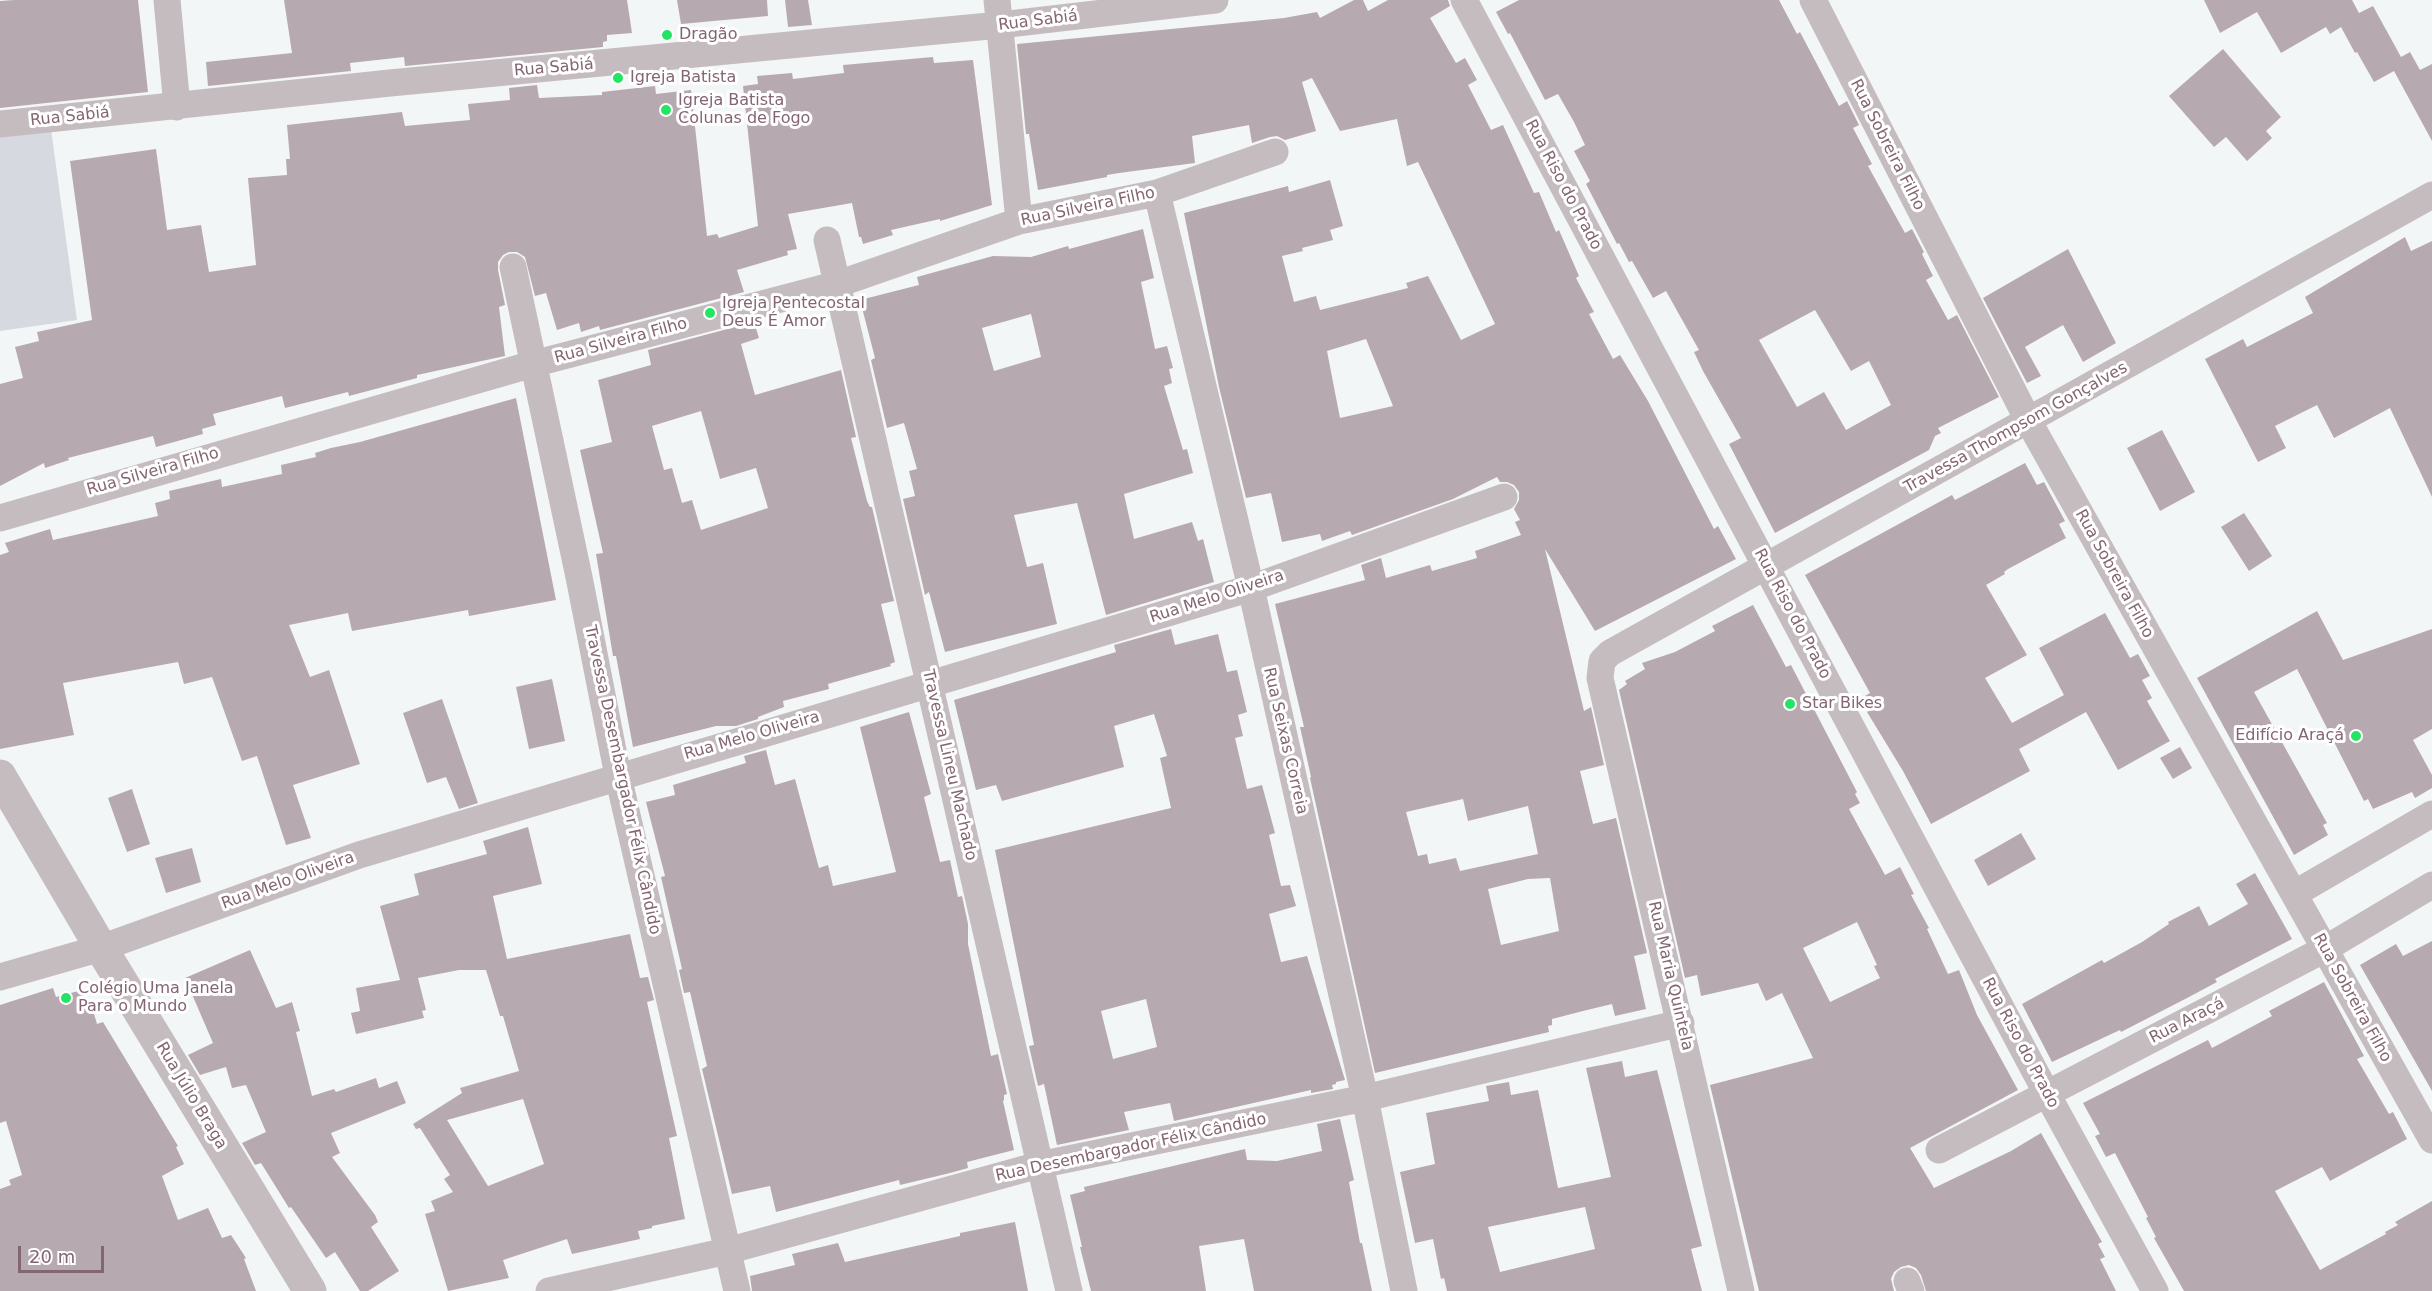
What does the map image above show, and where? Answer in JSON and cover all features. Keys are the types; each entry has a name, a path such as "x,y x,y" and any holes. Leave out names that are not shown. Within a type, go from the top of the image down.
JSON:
{"street":[{"path":"167,0 177,106"},
{"name":"Rua Sabiá","path":"0,124 390,83 999,13 1215,0"},
{"name":"Rua Riso do Prado","path":"1464,0 2154,1291"},
{"name":"Rua Sobreira Filho","path":"1813,0 2029,422 2432,1140"},
{"path":"999,13 1019,221"},
{"name":"Rua Silveira Filho","path":"0,518 533,363 838,284 1019,221 1157,193 1275,152"},
{"name":"Rua Seixas Correia","path":"1157,193 1251,588 1365,1098 1404,1291"},
{"name":"Travessa Thompsom Gonçalves","path":"1602,662 1610,653 2029,422 2432,195"},
{"name":"Travessa Lineu Machado","path":"827,240 1069,1291"},
{"name":"Travessa Desembargador Félix Cândido","path":"513,267 618,776 737,1291"},
{"name":"Rua Melo Oliveira","path":"0,976 101,948 359,855 1251,588 1504,498"},
{"name":"Rua Maria Quintela","path":"1602,662 1600,678 1741,1291"},
{"name":"Rua Júlio Braga","path":"0,776 101,948 310,1291"},
{"path":"2294,894 2432,814"},
{"name":"Rua Araçá","path":"1939,1150 2325,949 2432,885"},
{"name":"Rua Desembargador Félix Cândido","path":"549,1291 727,1251 1040,1165 1365,1098 1681,1023"}],"shaded area":[{"path":"51,129 77,320 0,331 0,134"}],"building":[{"path":"138,0 148,92 0,108 0,1"},
{"path":"284,0 627,0 632,33 607,35 607,41 603,42 603,47 405,66 404,57 350,63 351,71 208,86 206,62 292,53"},
{"path":"677,0 767,0 768,16 681,24"},
{"path":"785,0 808,0 812,25 788,27"},
{"path":"1354,0 1363,0 1368,11 1388,0 1448,0 1450,6 1430,18 1456,63 1465,58 1477,80 1468,85 1491,130 1503,125 1534,193 1539,192 1556,232 1559,230 1579,276 1576,278 1594,312 1589,314 1613,359 1620,355 1648,401 1714,529 1718,526 1736,559 1595,631 1545,549 1584,711 1591,707 1604,765 1580,771 1593,824 1616,818 1647,953 1634,956 1646,1009 1615,1016 1612,1004 1552,1019 1552,1025 1548,1026 1549,1032 1375,1073 1310,778 1300,727 1304,727 1275,604 1365,580 1361,565 1381,558 1386,578 1430,565 1432,571 1477,558 1475,551 1521,535 1515,522 1520,520 1514,509 1519,500 1519,492 1514,485 1500,482 1497,477 1453,499 1352,535 1350,531 1322,541 1320,534 1282,542 1271,493 1246,498 1219,387 1184,213 1288,186 1289,192 1330,180 1343,226 1330,230 1333,240 1282,256 1294,302 1316,296 1320,310 1408,288 1406,283 1428,276 1461,340 1495,324 1418,162 1407,166 1397,119 1340,131 1312,78 1302,82 1316,131 1285,140 1277,136 1252,143 1249,125 1192,136 1195,163 1107,175 1107,177 1038,190 1029,134 1026,134 1017,44 1284,18 1317,12 1320,18","holes":["1366,339 1393,406 1340,418 1327,351","1463,799 1468,821 1528,806 1538,854 1460,871 1456,858 1429,864 1427,854 1418,856 1406,812","1550,878 1559,931 1501,945 1488,889 1528,879"]},
{"path":"1519,0 1779,0 1797,34 1800,32 1839,106 1847,101 1859,125 1853,128 1872,164 1868,166 1905,233 1912,229 1924,252 1922,254 1933,276 1926,280 1948,320 1957,315 1999,397 1938,428 1941,433 1935,436 1929,450 1775,533 1729,444 1741,438 1703,371 1694,352 1699,350 1666,291 1653,298 1632,261 1629,262 1619,243 1617,244 1586,184 1590,181 1574,151 1585,145 1574,122 1558,94 1545,100 1510,33 1508,34 1496,12","holes":["1815,310 1851,371 1869,361 1891,405 1846,430 1824,392 1797,407 1759,340"]},
{"path":"2204,0 2352,0 2359,13 2373,6 2401,57 2410,52 2420,70 2432,64 2432,141 2394,71 2374,82 2341,27 2330,34 2326,27 2281,53 2257,12 2220,33"},
{"path":"2223,49 2281,117 2266,131 2272,138 2247,161 2226,137 2214,147 2169,96"},
{"path":"933,57 934,63 973,60 992,205 940,221 940,219 891,230 893,235 863,244 859,237 852,203 788,214 797,249 787,251 788,255 737,270 744,292 600,330 599,326 581,332 579,323 557,330 546,293 535,296 525,257 517,252 509,252 503,255 498,262 505,305 499,307 505,356 417,375 417,378 349,396 348,392 285,408 282,396 213,414 216,425 202,429 203,434 156,447 153,436 68,458 69,460 45,468 44,463 0,486 0,384 23,378 15,347 39,341 37,332 92,320 70,161 156,149 167,230 201,225 209,272 256,265 248,178 287,175 286,159 290,159 287,125 402,112 405,126 470,120 468,104 510,100 509,88 537,85 539,98 602,95 602,92 655,86 656,94 691,90 707,236 717,234 719,238 758,226 743,86 758,84 757,76 792,73 793,79 844,73 843,65"},
{"path":"1143,229 1154,278 1141,282 1155,349 1167,346 1173,368 1169,369 1172,383 1164,386 1183,450 1187,449 1193,473 1124,494 1134,539 1192,522 1198,541 1203,539 1214,582 1106,615 1077,503 1014,515 1027,567 1043,563 1057,624 945,652 929,592 925,595 903,499 915,496 909,471 917,469 904,423 887,428 871,360 875,358 860,300 919,285 917,277 993,256 1031,257 1068,246 1069,249","holes":["1031,314 1041,357 994,371 982,328"]},
{"path":"2405,237 2411,251 2432,241 2432,497 2390,408 2334,438 2317,405 2275,426 2286,448 2258,462 2205,359 2243,339 2247,347 2313,313 2305,297"},
{"path":"2068,249 2116,343 2083,362 2063,325 2025,347 2041,376 2027,383 1983,298"},
{"path":"754,322 759,338 741,344 755,395 841,370 856,437 851,438 867,501 872,507 894,601 881,604 895,662 890,664 891,666 828,684 829,689 783,701 784,707 736,726 716,726 633,747 616,656 613,656 596,554 603,553 580,450 612,442 598,380 651,365 648,350","holes":["701,411 720,479 756,468 768,508 701,530 692,500 682,503 672,468 664,470 652,426"]},
{"path":"516,398 556,600 469,616 468,610 352,631 348,613 289,625 310,677 329,670 360,764 293,785 311,838 286,845 257,756 242,761 212,677 184,684 178,662 63,683 74,735 0,749 0,555 9,552 5,543 50,529 53,540 158,516 155,503 170,499 169,491 221,479 222,487 282,474 281,465 316,457 315,453"},
{"path":"2162,430 2195,492 2160,511 2127,448"},
{"path":"2025,463 2037,485 2044,482 2065,521 2059,524 2066,538 2008,569 2004,572 2005,574 1986,585 2027,655 1985,678 2012,723 2064,695 2039,648 2105,613 2130,658 2138,654 2150,676 2142,680 2152,698 2147,701 2170,741 2118,770 2086,712 2019,749 2030,771 1931,824 1903,771 1867,712 1872,709 1865,696 1870,693 1805,575 1952,495 1955,500"},
{"path":"2244,513 2272,556 2249,571 2221,527"},
{"path":"1753,605 1786,667 1791,665 1857,792 1855,794 1860,803 1849,809 1885,875 1900,867 1948,974 1959,970 1977,1015 2018,1090 1910,1148 1934,1188 2011,1151 2041,1133 2102,1242 2098,1244 2105,1257 2100,1259 2116,1291 1926,1291 1921,1275 1916,1268 1909,1265 1894,1272 1891,1279 1894,1291 1759,1291 1710,1085 1813,1058 1782,993 1766,1001 1758,983 1701,996 1697,975 1685,978 1619,690 1627,684 1625,681 1645,669 1642,663 1675,652 1715,631 1712,626","holes":["1857,922 1877,965 1874,966 1880,978 1830,1002 1803,948"]},
{"name":"Edifício Araçá","path":"2317,611 2343,660 2432,629 2432,729 2413,740 2432,775 2432,788 2415,798 2412,792 2373,809 2368,799 2364,801 2297,669 2254,692 2327,823 2323,825 2328,835 2294,855 2197,678"},
{"path":"1171,629 1175,645 1218,634 1227,672 1237,670 1247,712 1238,715 1243,736 1235,738 1247,789 1262,785 1275,833 1269,835 1281,886 1290,885 1296,906 1269,914 1281,962 1307,956 1345,1080 1332,1085 1333,1089 1311,1093 1311,1090 1174,1121 1170,1103 1124,1112 1129,1130 1057,1145 1044,1084 1038,1086 1029,1046 1034,1045 995,850 1171,808 1160,758 1167,756 1154,714 1114,726 1124,767 1002,801 996,785 976,790 954,700 1116,652 1114,645","holes":["1146,999 1157,1047 1113,1059 1101,1011"]},
{"path":"552,679 565,741 529,749 516,687"},
{"path":"442,699 478,803 459,809 446,777 427,783 403,713"},
{"path":"909,712 931,794 924,797 940,862 950,860 958,897 962,896 968,924 968,944 991,1056 998,1054 1007,1094 1004,1095 1003,1101 1014,1150 967,1162 968,1168 950,1173 900,1185 899,1180 776,1212 770,1186 732,1194 702,1069 707,1066 690,992 684,993 679,970 682,969 661,877 665,876 646,802 675,795 673,785 746,763 744,756 766,750 775,785 795,779 819,868 828,865 833,886 896,872 860,727"},
{"path":"2180,747 2192,768 2173,779 2160,758"},
{"path":"132,789 150,844 127,852 108,798"},
{"path":"528,827 542,884 493,896 507,959 630,934 640,978 648,977 654,1000 647,1002 677,1136 669,1138 685,1219 638,1231 640,1239 572,1254 567,1239 503,1260 509,1278 448,1291 425,1214 435,1211 431,1201 453,1192 444,1179 450,1175 420,1128 416,1129 413,1124 462,1093 460,1088 519,1071 503,1016 500,1016 486,970 459,970 418,978 426,1010 422,1011 424,1018 356,1034 351,1013 360,1011 356,988 400,980 380,906 419,895 414,874 487,854 483,841","holes":["523,1099 544,1164 488,1186 447,1120"]},
{"path":"2021,833 2036,859 1988,886 1974,860"},
{"path":"192,848 201,882 166,893 155,858"},
{"path":"2255,873 2292,939 2215,979 2217,982 2121,1032 2120,1030 2052,1062 2022,1004 2102,960 2104,963 2142,942 2169,924 2168,922 2199,906 2209,926 2248,904 2236,884"},
{"path":"2432,941 2432,1091 2360,965 2396,944 2403,956"},
{"path":"250,950 276,1008 292,1002 300,1031 296,1032 312,1096 334,1089 336,1092 376,1078 379,1088 397,1081 406,1103 331,1133 340,1153 332,1157 375,1215 378,1222 371,1227 399,1271 368,1291 360,1291 335,1252 326,1258 291,1207 289,1208 261,1163 255,1165 242,1143 266,1132 246,1085 232,1088 226,1067 200,1075 188,1055 213,1043 185,978"},
{"path":"2324,982 2364,1056 2357,1059 2389,1114 2393,1112 2407,1139 2330,1181 2322,1167 2275,1191 2320,1270 2386,1234 2385,1232 2398,1225 2395,1222 2432,1201 2432,1291 2184,1291 2154,1238 2156,1237 2146,1218 2148,1217 2115,1153 2106,1157 2095,1136 2100,1134 2083,1103 2208,1040 2212,1048 2272,1016 2269,1011"},
{"path":"53,988 56,997 82,990 87,1008 92,1007 97,1024 103,1022 178,1146 176,1147 184,1164 162,1176 178,1220 208,1208 222,1238 231,1235 246,1258 244,1259 256,1291 0,1291 0,1189 11,1185 9,1180 22,1175 6,1121 0,1123 0,1005"},
{"path":"1622,1061 1625,1077 1657,1070 1702,1246 1691,1249 1702,1291 1447,1291 1444,1278 1441,1279 1433,1239 1415,1243 1400,1172 1435,1164 1426,1113 1489,1101 1486,1086 1509,1082 1511,1095 1538,1090 1558,1188 1611,1177 1586,1068","holes":["1585,1207 1595,1249 1500,1272 1488,1227"]},
{"path":"1340,1119 1354,1180 1349,1182 1360,1243 1362,1243 1372,1291 1254,1291 1244,1239 1199,1246 1206,1291 1091,1291 1070,1195 1085,1191 1084,1187 1245,1149 1247,1160 1277,1161 1322,1151 1317,1124"},
{"path":"1015,1222 1028,1291 752,1291 750,1276 795,1265 792,1254 838,1243 845,1262 960,1236 960,1233"}],"place":[{"name":"Dragão","path":"667,35"},
{"name":"Igreja Batista","path":"618,78"},
{"name":"Igreja Batista Colunas de Fogo","path":"666,110"},
{"name":"Igreja Pentecostal Deus É Amor","path":"710,313"},
{"name":"Star Bikes","path":"1790,704"},
{"name":"Edifício Araçá","path":"2356,736"},
{"name":"Colégio Uma Janela Para o Mundo","path":"66,998"}]}
